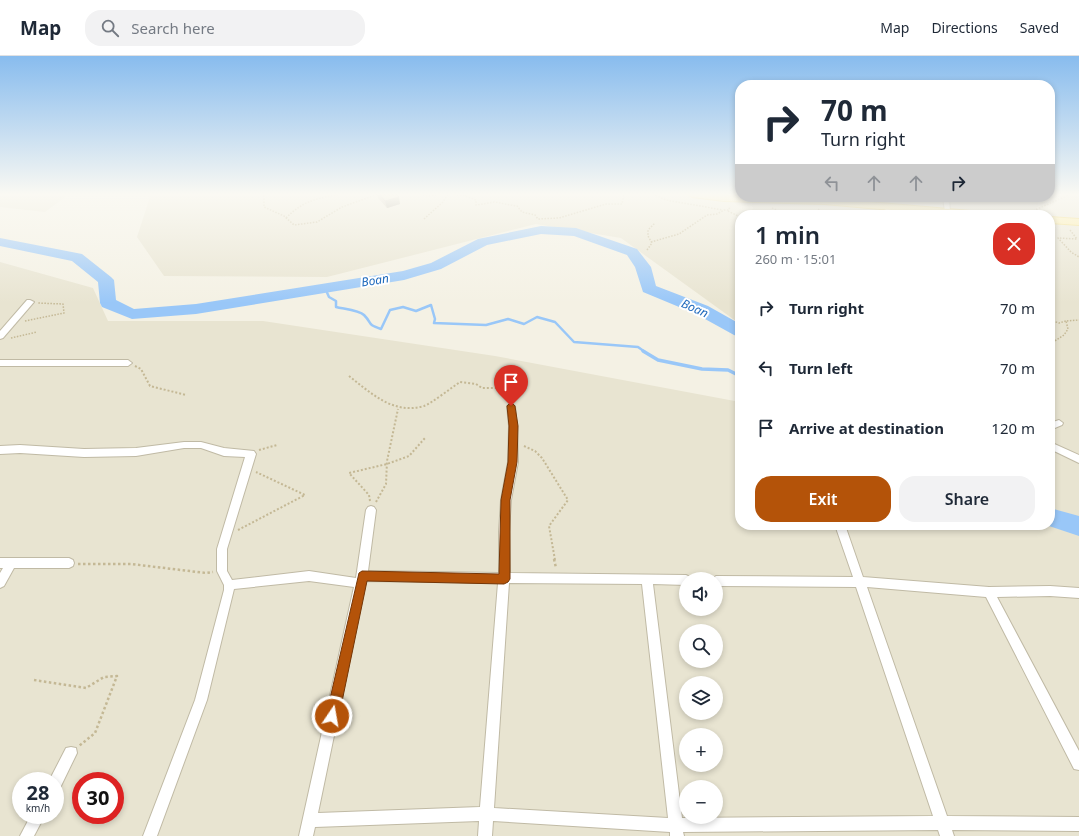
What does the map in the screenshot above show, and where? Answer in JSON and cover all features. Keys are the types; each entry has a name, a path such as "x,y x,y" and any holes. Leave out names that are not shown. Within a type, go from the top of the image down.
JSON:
{"street":[{"path":"4,338 13,322 30,302"},
{"path":"0,363 128,363"},
{"path":"485,836 504,579 506,500 512,462 513,426 511,406"},
{"path":"1055,425 1059,423"},
{"path":"0,450 20,449 84,453 136,452 184,445 201,445 224,452 251,454 222,549 222,571 229,585 226,603 201,700 150,836"},
{"path":"1055,447 1079,459"},
{"path":"306,836 362,579 371,510"},
{"path":"842,530 947,836"},
{"path":"0,583 5,563 69,563"},
{"path":"229,585 309,576 362,579 679,580"},
{"path":"647,580 676,831"},
{"path":"723,581 860,582 989,592 1050,591 1079,593"},
{"path":"989,592 1079,764"},
{"path":"61,772 71,754"},
{"path":"310,820 486,814 676,831 942,823 1079,824"},
{"path":"27,836 33,824"}],"path":[{"path":"648,230 648,236 651,242"},
{"path":"647,250 651,242 679,234 684,230"},
{"path":"1070,230 1077,238 1058,238 1071,252 1079,257"},
{"path":"13,322 40,319 50,314 64,313 63,304 30,302"},
{"path":"1055,322 1059,323 1079,320"},
{"path":"1055,341 1064,335 1068,330 1066,321"},
{"path":"4,338 37,332"},
{"path":"128,363 141,369 150,386 186,395"},
{"path":"349,376 384,402 398,408 424,406 460,382 476,384 482,388 507,388 511,406"},
{"path":"371,510 386,484 387,464 398,408"},
{"path":"371,510 369,494 349,473 387,464 408,456 425,438"},
{"path":"513,443 531,448 545,460 552,476 568,500 549,526 558,579"},
{"path":"251,454 261,449 277,445"},
{"path":"225,537 305,495 247,467"},
{"path":"69,563 131,564 206,573 222,571"},
{"path":"34,680 86,688 104,677 117,676 95,732 71,754"}],"shaded area":[{"path":"139,230 511,230 327,277 164,276 137,237"},
{"path":"575,230 735,230 735,320 621,238"},
{"path":"1055,230 1079,230 1079,836 0,836 0,262 93,288 108,321 263,321 495,356 735,401 735,530 1055,530"}],"waterway":[{"name":"Boan","path":"0,242 77,257 106,280 108,303 132,314 196,309 404,275 436,266 483,242 539,230"},
{"name":"Boan","path":"548,230 576,232 632,252 643,267 649,289 702,310 735,328"},
{"path":"325,288 329,297 336,301 336,307 362,313 371,325 381,329 390,310 403,307 416,311 431,305 435,319 434,323 486,325 508,319 524,324 537,317 555,322 574,342 638,347 645,352"},
{"path":"643,351 658,360 702,369 728,370 735,374"},
{"name":"Boan","path":"1055,519 1079,526"}],"route":[{"path":"332,716 362,576 504,579 506,548 504,532 506,500 512,462 513,443 511,406"}]}
